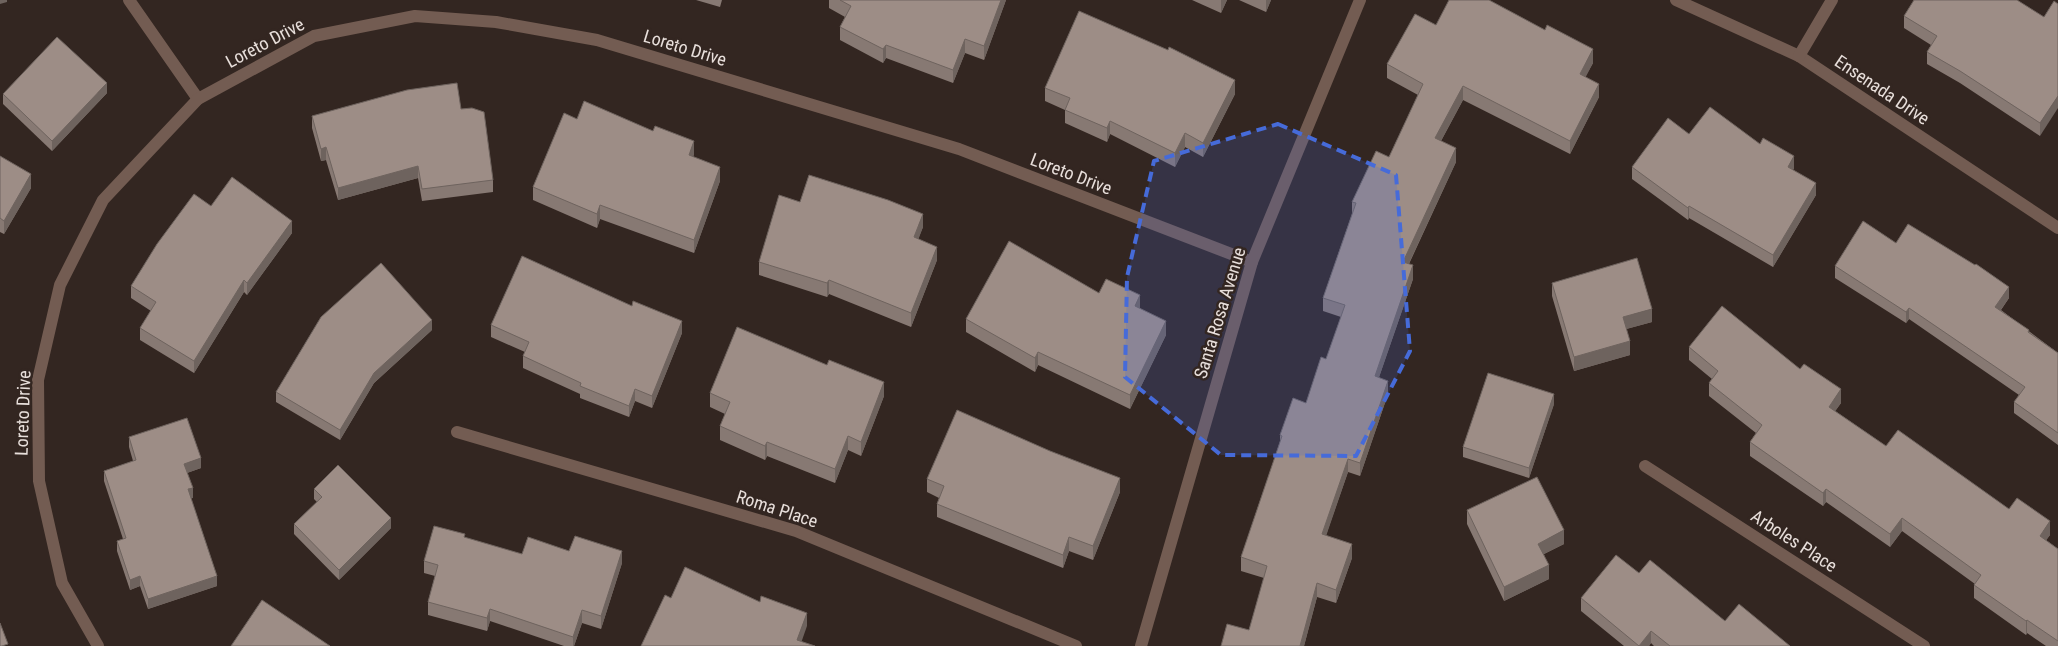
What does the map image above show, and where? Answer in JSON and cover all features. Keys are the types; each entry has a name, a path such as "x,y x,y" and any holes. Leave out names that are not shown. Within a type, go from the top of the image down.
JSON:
{"street":[{"path":"129,0 198,98"},
{"name":"Santa Rosa Avenue","path":"1142,646 1252,262 1360,0"},
{"name":"Ensenada Drive","path":"1676,0 1799,56 2058,228"},
{"path":"1799,56 1832,0"},
{"name":"Loreto Drive","path":"98,646 62,583 39,481 38,380 60,284 103,200 198,98 314,36 415,16 496,22 597,40 959,149 1252,262"},
{"name":"Roma Place","path":"457,432 796,531 1076,646"},
{"name":"Arboles Place","path":"1645,466 1924,646"}],"highlighted area":[{"path":"1278,124 1396,175 1410,351 1356,456 1221,455 1125,377 1127,277 1154,161"}],"building":[{"path":"840,0 1001,0 984,46 965,39 953,70 886,45 883,49 840,27 851,6"},
{"path":"1449,0 1489,0 1545,30 1547,25 1593,49 1580,74 1599,84 1570,141 1463,86 1435,138 1456,148 1403,262 1413,265 1375,376 1388,381 1360,463 1348,459 1322,534 1352,544 1336,590 1317,583 1300,646 1221,646 1227,624 1249,630 1267,566 1241,557 1293,398 1306,403 1321,357 1326,359 1345,305 1323,298 1356,203 1352,202 1376,151 1389,157 1423,84 1387,64 1415,14 1436,25"},
{"path":"1914,0 2017,0 2044,17 2054,1 2058,4 2058,96 2040,123 1927,52 1937,36 1904,16"},
{"path":"1079,11 1168,50 1169,47 1235,80 1203,143 1185,133 1175,153 1110,121 1107,128 1065,110 1070,98 1045,88"},
{"path":"57,37 107,83 52,141 3,94"},
{"path":"457,83 461,109 472,108 484,112 493,180 422,189 418,166 338,188 326,147 321,149 312,116 407,90"},
{"path":"584,101 653,131 655,126 694,141 689,155 720,167 694,240 600,205 597,214 533,187 564,113 577,119"},
{"path":"1710,107 1760,144 1763,138 1794,156 1788,167 1816,183 1773,255 1689,206 1688,208 1632,167 1668,118 1689,134"},
{"path":"0,156 31,174 4,221 0,218"},
{"path":"809,175 888,200 923,214 914,237 937,247 911,313 829,280 827,283 759,262 779,195 800,202"},
{"path":"232,177 292,221 247,283 244,280 194,361 140,328 156,302 131,286 157,244 194,194 211,206"},
{"path":"1863,221 1896,243 1908,224 1976,264 2009,287 1995,307 2058,353 2058,433 2014,402 2025,387 1909,308 1906,312 1835,266"},
{"path":"1009,241 1099,293 1106,279 1140,295 1135,306 1166,321 1130,395 1038,352 1035,358 966,319"},
{"path":"522,256 632,306 633,301 682,321 652,396 635,389 629,406 580,386 581,383 523,356 529,342 491,325"},
{"path":"1637,258 1652,309 1623,317 1630,341 1574,357 1552,283"},
{"path":"381,263 432,320 374,373 340,430 276,392 321,317"},
{"path":"1722,306 1800,369 1804,364 1841,389 1829,407 1886,446 1898,430 2009,509 2017,498 2050,521 2040,536 2058,549 2058,641 1974,585 1981,575 1902,518 1890,534 1826,489 1823,493 1750,442 1762,425 1709,383 1718,371 1689,347"},
{"path":"737,327 827,365 829,360 884,382 861,442 848,436 835,469 767,442 765,446 720,426 730,402 710,393"},
{"path":"1488,373 1554,394 1529,468 1463,447"},
{"path":"957,410 1050,451 1120,478 1093,546 1069,537 1063,555 937,504 944,486 927,479"},
{"path":"187,418 201,458 184,464 193,488 188,489 217,576 148,599 140,576 130,580 117,541 126,538 104,471 136,460 129,437"},
{"path":"338,465 391,518 339,570 294,524 322,497 314,489"},
{"path":"1537,477 1564,530 1538,544 1549,565 1504,587 1467,510"},
{"path":"434,526 465,534 464,537 522,554 528,537 569,551 575,536 622,551 601,616 582,610 573,637 490,609 487,618 428,602 438,565 424,561"},
{"path":"1616,555 1639,573 1650,560 1725,621 1739,604 1790,646 1670,646 1651,631 1639,646 1581,598"},
{"path":"685,567 760,602 761,596 807,613 797,640 815,646 641,646 665,595 671,598"},
{"path":"262,600 330,646 231,646"},
{"path":"0,623 8,644 2,646 0,646"}]}
